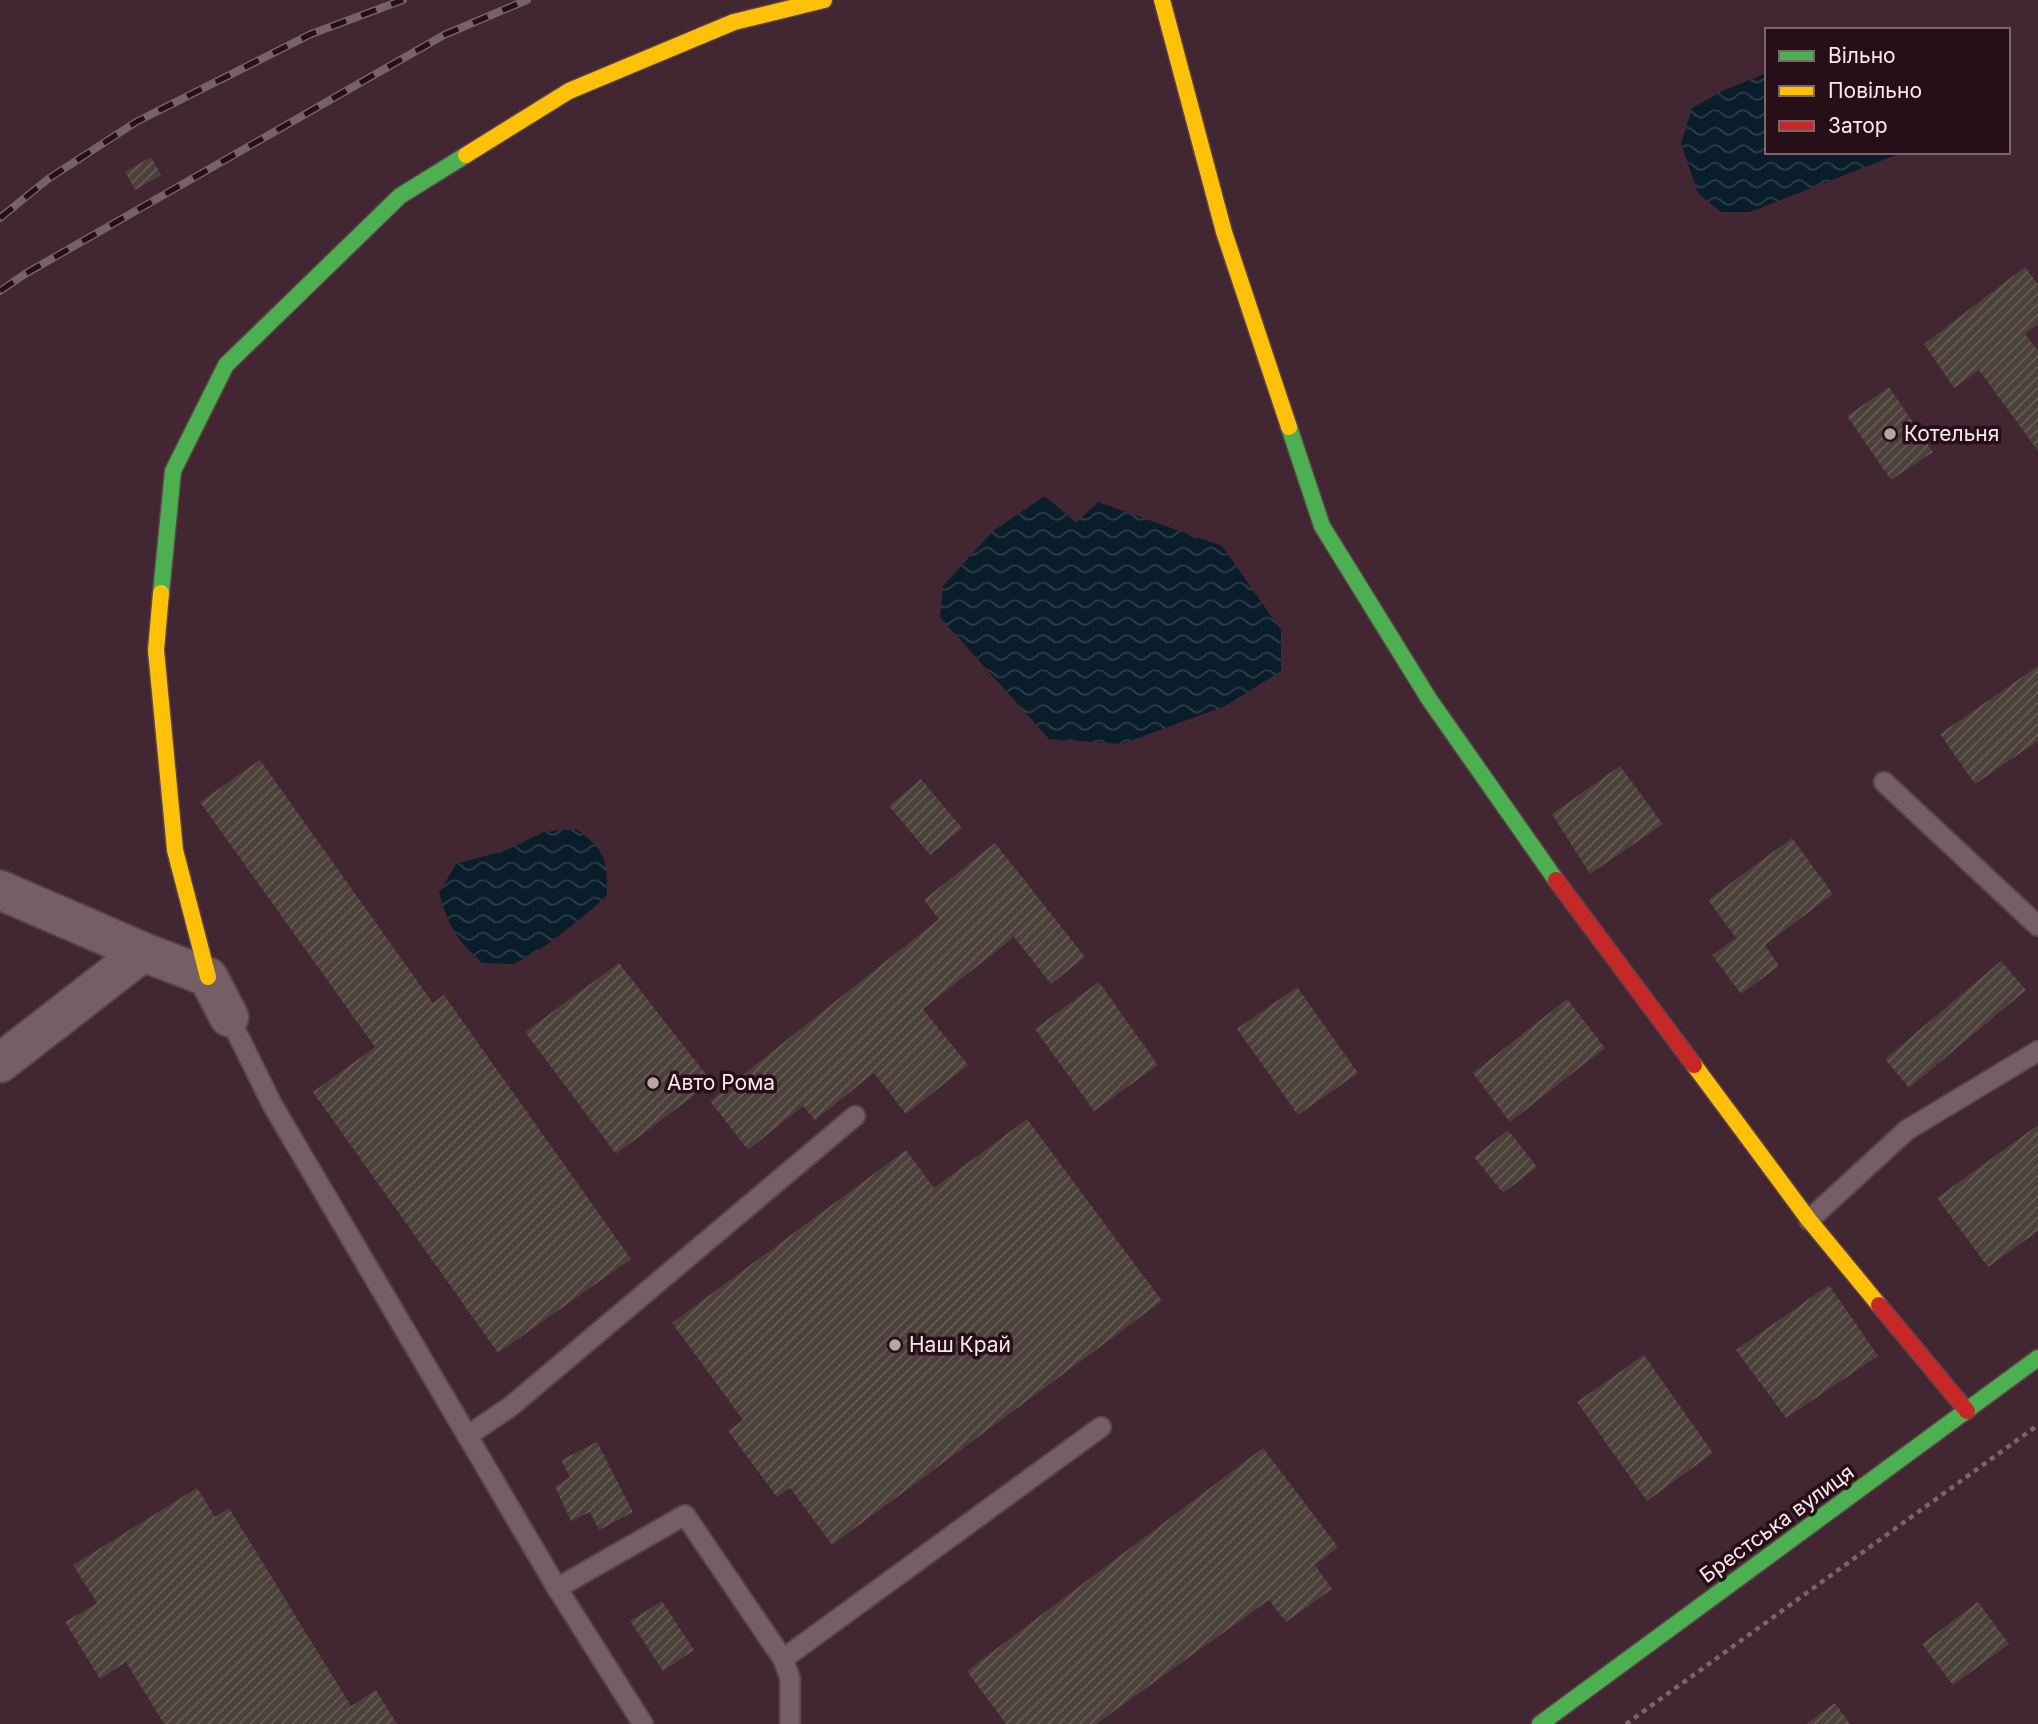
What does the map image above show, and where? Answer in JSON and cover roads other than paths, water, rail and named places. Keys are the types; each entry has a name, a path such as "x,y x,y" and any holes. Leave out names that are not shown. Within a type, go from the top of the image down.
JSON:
{"main road":[{"path":"208,977 175,850 156,650 173,471 226,365 400,196 569,91 734,22 824,0"},
{"path":"1162,0 1224,232 1322,526 1429,699 1564,892 1809,1220 1967,1411"},
{"name":"Брестська вулиця","path":"1540,1724 2038,1358"}],"street":[{"path":"0,890 144,953 208,977 229,1017"},
{"path":"0,1063 144,953"}],"lane":[{"path":"1884,782 2038,926"},
{"path":"229,1017 273,1106 557,1588 643,1724"},
{"path":"1809,1220 1907,1130 2038,1051"},
{"path":"467,1436 510,1407 855,1116"},
{"path":"783,1659 1101,1427"},
{"path":"557,1588 685,1515 783,1659 790,1678 790,1724"}],"water":[{"path":"1765,74 1765,154 1896,155 1750,212 1721,212 1698,193 1681,144 1692,108 1727,89"},
{"path":"1045,496 1076,523 1098,502 1222,546 1281,630 1281,671 1225,706 1122,744 1049,739 940,617 943,586 993,531"},
{"path":"576,829 594,843 603,857 607,895 548,944 514,964 482,963 454,932 439,893 456,864 507,850 544,832"}],"railway":[{"path":"0,218 48,179 136,122 311,34 403,0"},
{"path":"0,291 25,274 444,35 527,0"}],"place":[{"name":"Котельня","path":"1890,434"},
{"name":"Авто Рома","path":"653,1083"},
{"name":"Наш Край","path":"895,1345"}]}
